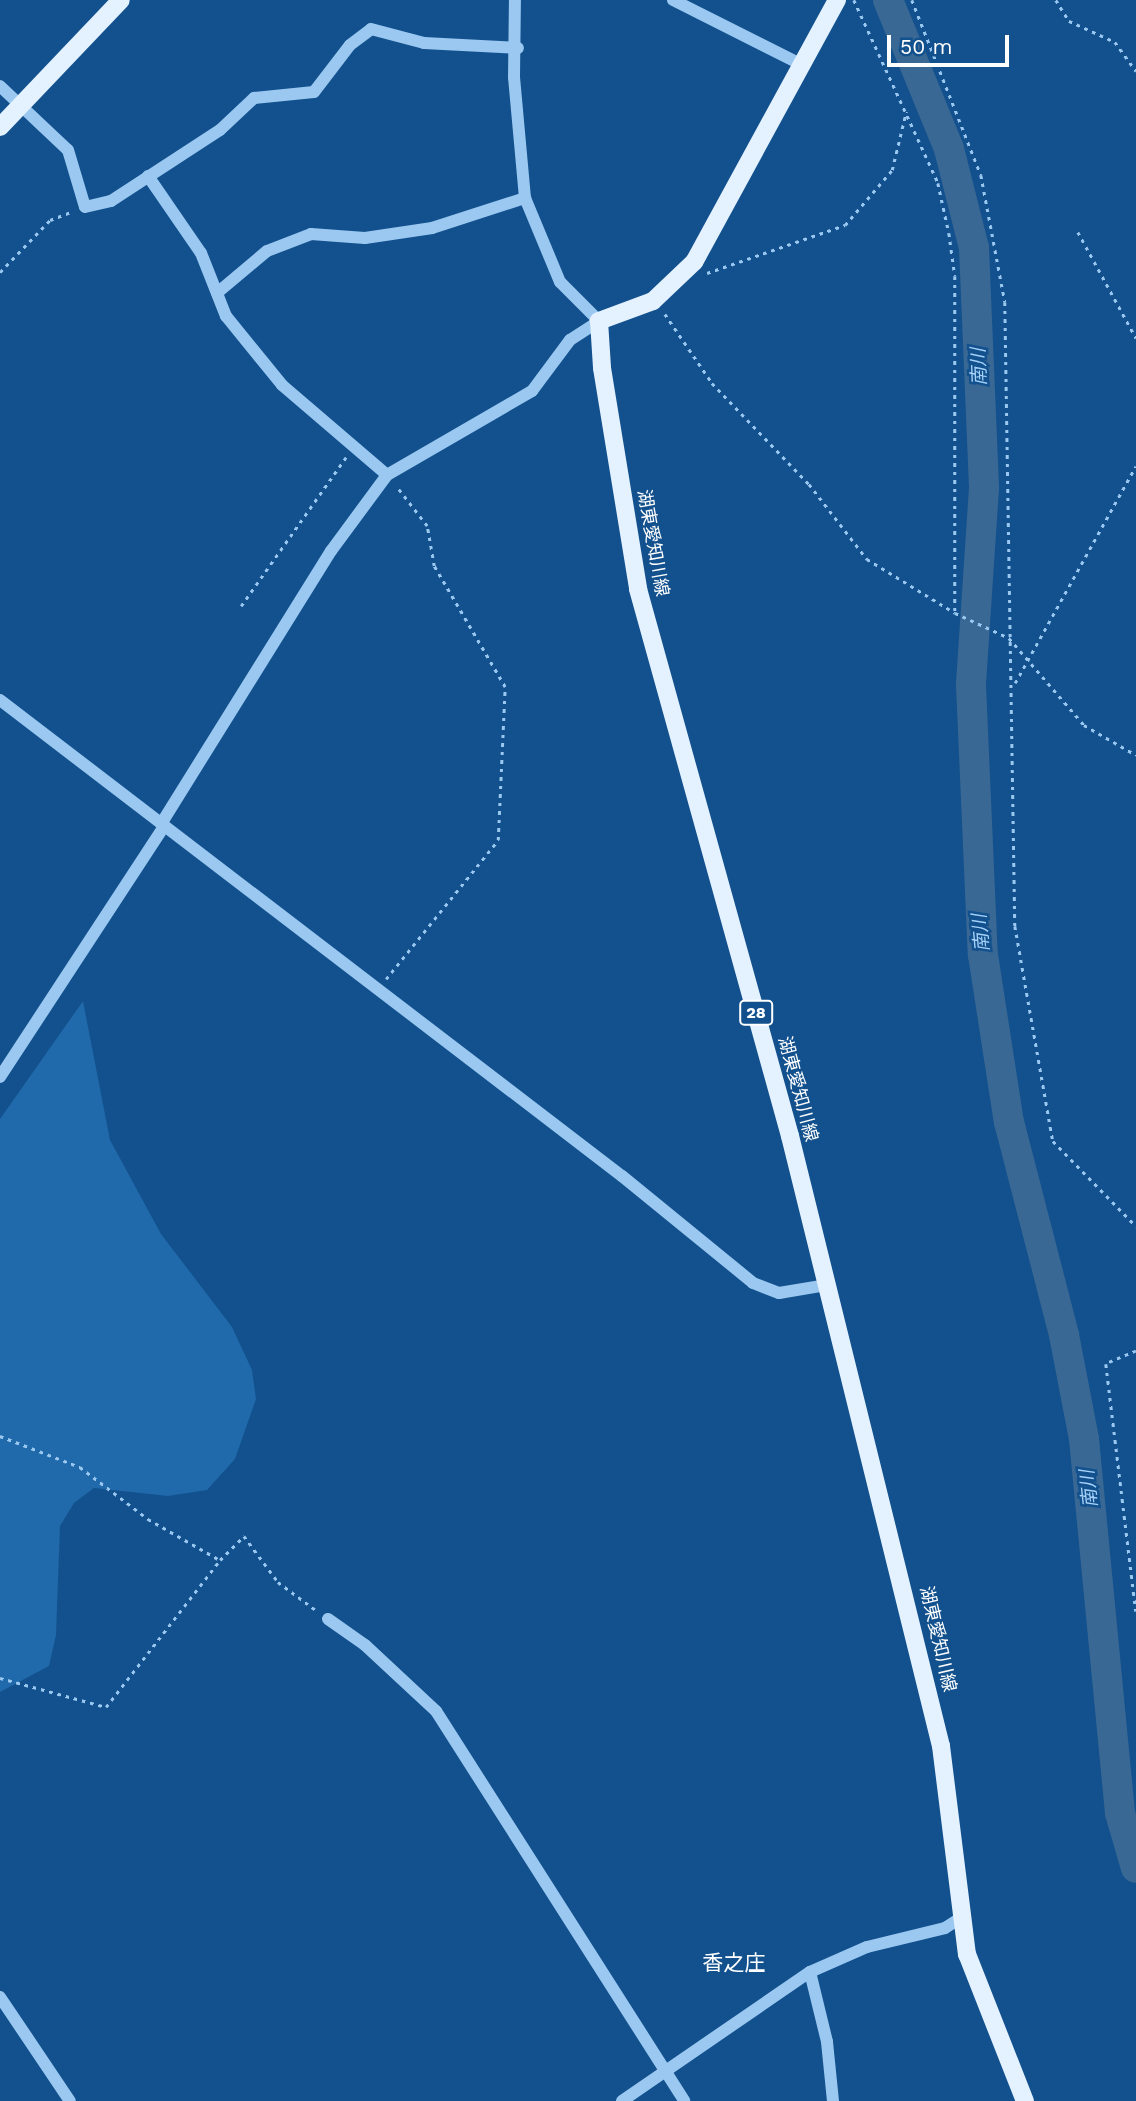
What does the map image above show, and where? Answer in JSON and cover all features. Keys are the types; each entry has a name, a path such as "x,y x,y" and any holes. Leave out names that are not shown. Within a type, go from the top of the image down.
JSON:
{"main road":[{"path":"0,127 121,0"},
{"path":"599,321 653,301 694,262 837,0"},
{"name":"湖東愛知川線","path":"599,321 602,368 638,589 827,1285 942,1746 959,1919 967,1954 1024,2101"}],"street":[{"path":"0,1077 163,825 331,551 387,475 531,391 570,340 599,321 560,282 525,198 515,88 515,0"},
{"path":"673,0 802,65"},
{"path":"0,86 68,150 85,207 111,201 220,130 254,99 314,92 350,45 371,29 424,43 517,48"},
{"path":"148,176 201,253 226,316 282,385 387,475"},
{"path":"217,293 267,251 311,234 365,238 432,228 525,198"},
{"path":"0,700 753,1283 779,1293 827,1285"},
{"path":"328,1619 365,1645 436,1711 684,2101"},
{"path":"622,2101 810,1972 866,1947 945,1928 959,1919"},
{"path":"810,1972 827,2042 833,2101"},
{"path":"0,1997 70,2101"}],"path":[{"path":"854,0 914,122 938,183 949,233 955,289 955,613"},
{"path":"912,0 981,175 1005,302 1013,642 1015,926 1053,1141 1136,1226"},
{"path":"1056,0 1069,21 1115,42 1136,71"},
{"path":"703,273 845,225 892,170 906,112"},
{"path":"0,272 50,220 85,207"},
{"path":"1079,232 1136,338"},
{"path":"653,301 655,295 712,383 809,484 867,559 955,613 1009,638 1084,725 1136,755"},
{"path":"241,606 354,447"},
{"path":"1013,685 1136,466"},
{"path":"377,990 498,840 505,687 433,566 427,526 387,475"},
{"path":"1136,1351 1106,1364 1136,1611"},
{"path":"0,1436 80,1467 148,1519 220,1560"},
{"path":"0,1678 106,1707 220,1560 244,1536 278,1581 328,1619"}],"shaded area":[{"path":"83,1001 110,1140 161,1234 232,1327 252,1370 256,1399 235,1459 207,1490 168,1496 94,1488 74,1503 60,1526 56,1635 49,1666 0,1692 0,1119"}],"waterway":[{"name":"南川","path":"888,0 949,149 974,248 984,488 971,685 983,955 1009,1122 1064,1335 1084,1439 1120,1813 1136,1868"}],"district":[{"name":"香之庄","path":"734,1963"}]}
